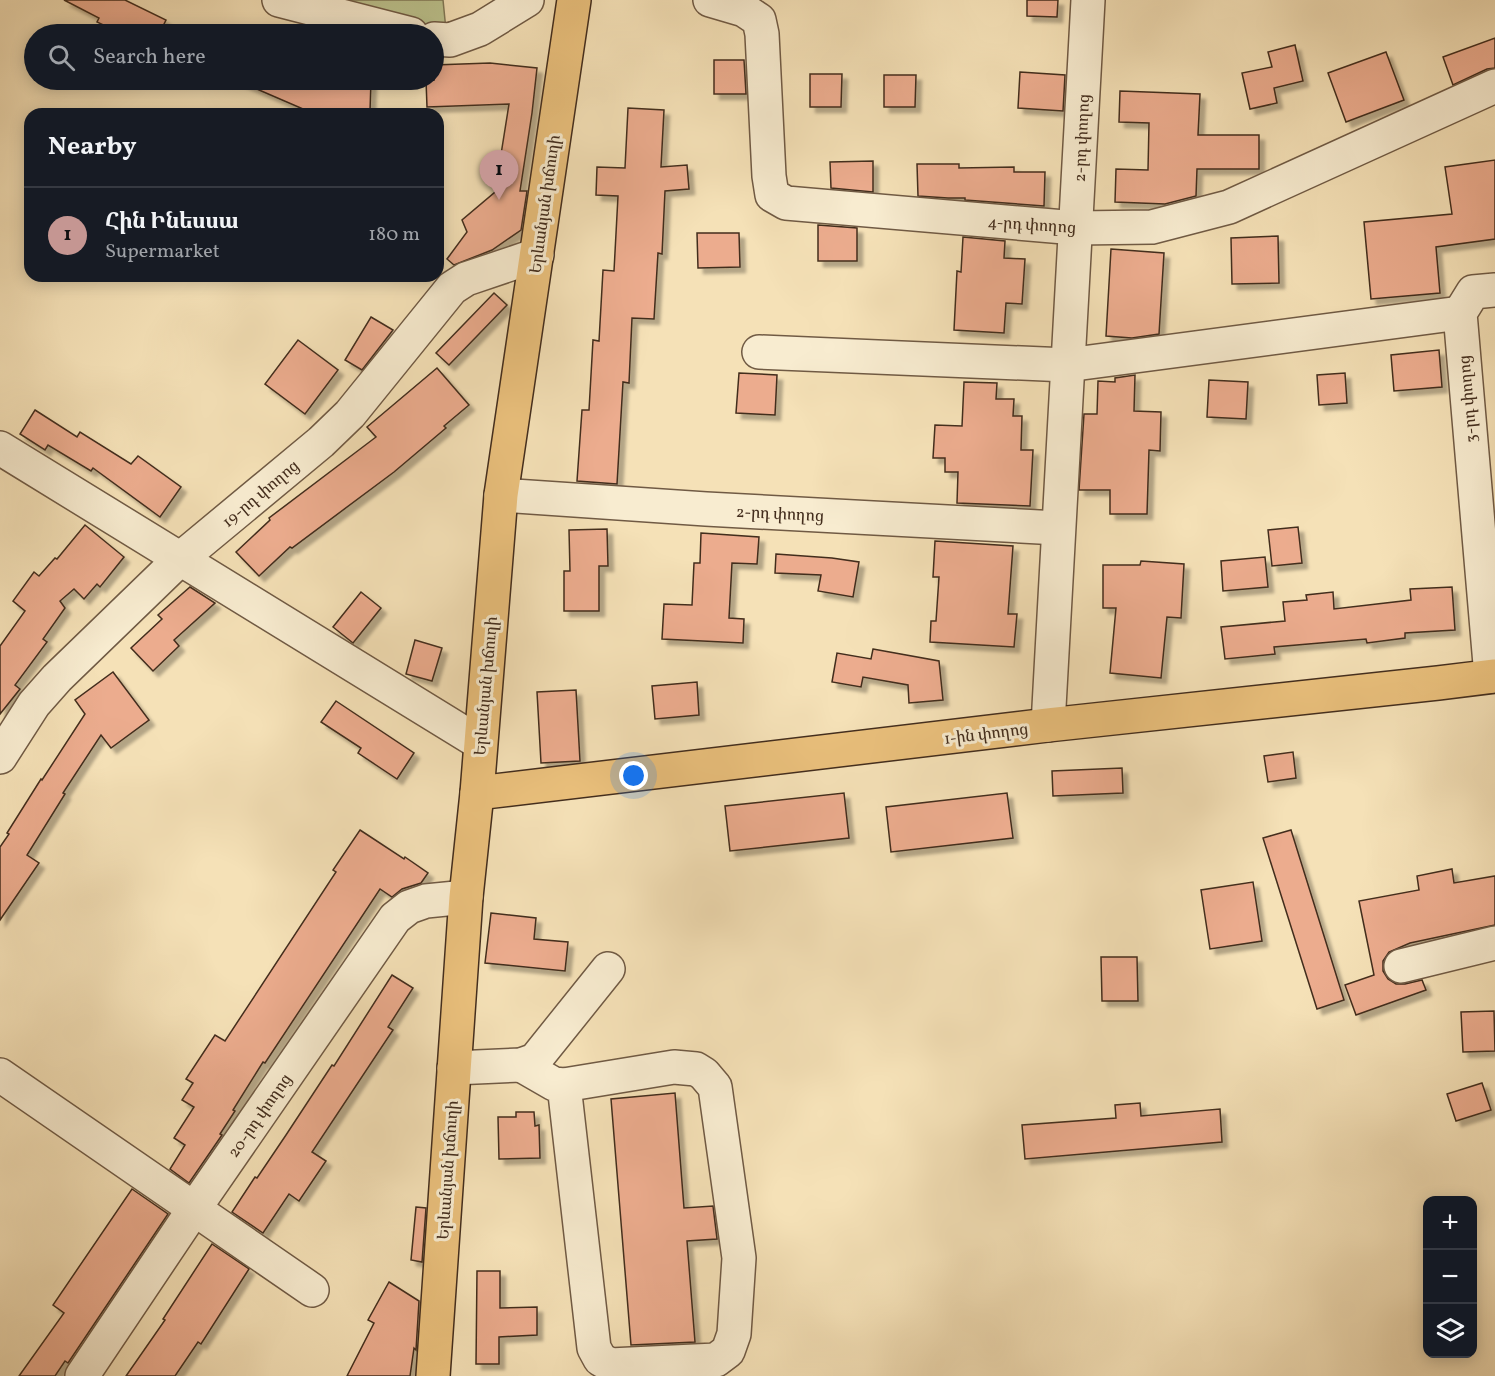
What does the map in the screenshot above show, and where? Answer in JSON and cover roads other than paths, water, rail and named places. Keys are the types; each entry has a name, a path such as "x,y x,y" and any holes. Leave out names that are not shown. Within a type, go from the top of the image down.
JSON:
{"main road":[{"name":"Երևանյան խճուղի","path":"433,1376 466,897 477,793 501,495 574,0"},
{"name":"1-ին փողոց","path":"477,793 1048,725 1493,676"}],"street":[{"path":"279,0 372,24"},
{"path":"444,40 450,40 480,29 527,0"},
{"name":"4-րդ փողոց","path":"710,0 744,10 759,20 762,34 769,176 772,195 786,203 1076,228 1152,227 1229,207 1495,86"},
{"name":"2-րդ փողոց","path":"1048,725 1088,0"},
{"name":"19-րդ փողոց","path":"0,757 34,704 57,678 180,559 321,442 343,421 452,288 466,279 537,255"},
{"path":"759,352 1067,365 1460,313 1473,292 1495,290"},
{"name":"3-րդ փողոց","path":"1460,313 1493,676"},
{"path":"0,448 480,743"},
{"name":"2-րդ փողոց","path":"501,495 706,509 1058,528"},
{"name":"20-րդ փողոց","path":"82,1376 395,918 410,907 426,902 466,897"},
{"path":"1401,966 1495,944"},
{"path":"454,1068 521,1065 535,1059 608,969"},
{"path":"521,1065 554,1084 674,1067 696,1069 704,1074 715,1087 739,1258 734,1334 728,1351 716,1360 609,1365 600,1359 594,1348 564,1084"},
{"path":"0,1075 312,1290"}],"place":[{"name":"Հին Ինեսսա","path":"499,200"}]}
